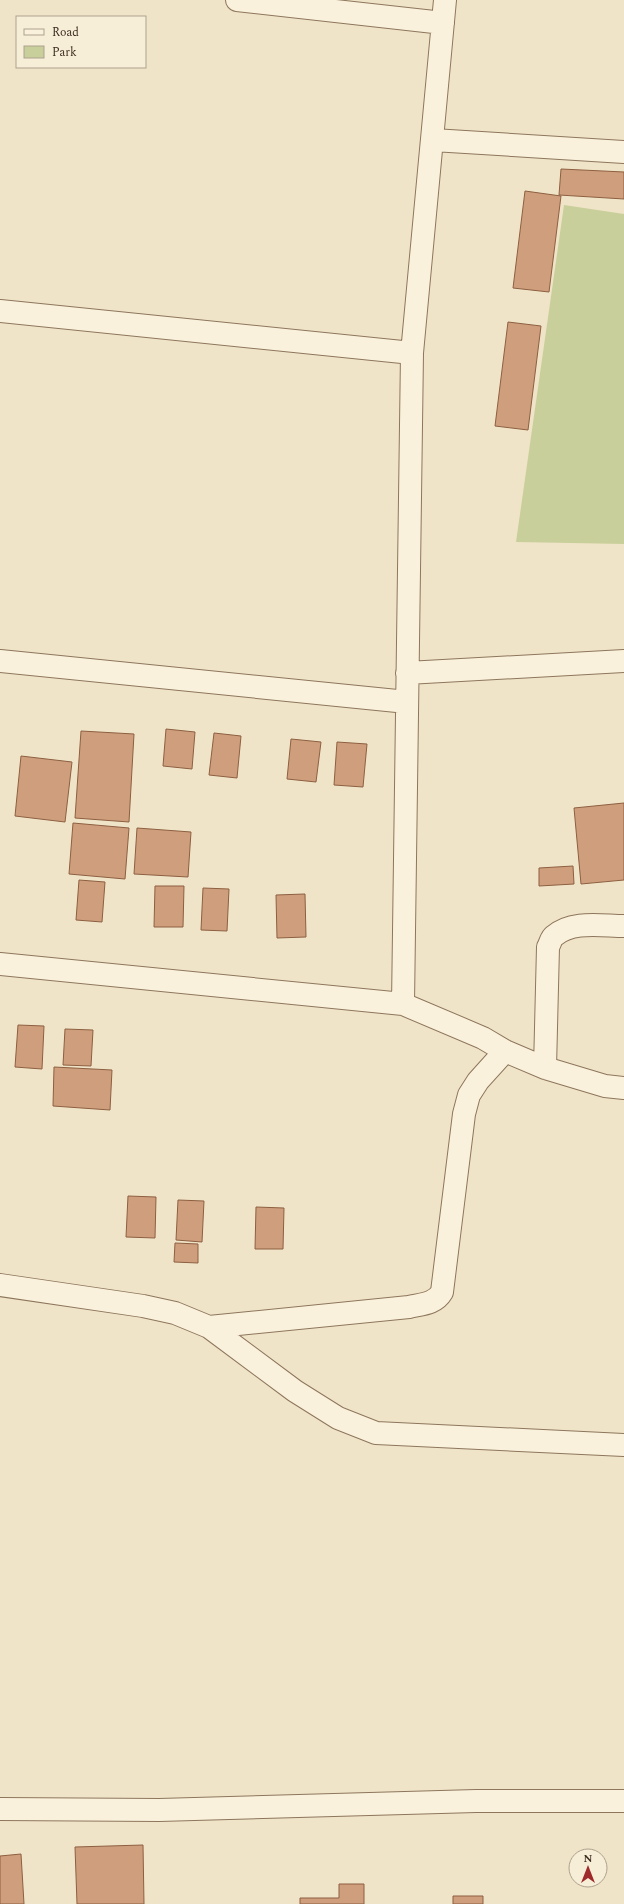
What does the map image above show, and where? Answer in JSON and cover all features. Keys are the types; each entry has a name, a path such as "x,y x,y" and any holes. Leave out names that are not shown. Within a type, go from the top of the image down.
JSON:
{"street":[{"path":"237,0 443,23"},
{"path":"403,1004 412,353 445,0"},
{"path":"433,140 624,152"},
{"path":"0,311 412,353"},
{"path":"0,661 407,702"},
{"path":"408,673 624,661"},
{"path":"545,1068 548,947 554,936 565,930 583,925 624,926"},
{"path":"0,964 403,1004 482,1038 505,1051 545,1068 605,1086 624,1088"},
{"path":"209,1327 409,1307 434,1301 439,1297 442,1292 464,1114 469,1095 478,1081 505,1051"},
{"path":"0,1285 143,1306 175,1313 209,1327 295,1391 338,1418 376,1433 624,1444"},
{"path":"0,1809 159,1810 476,1801 624,1801"}],"green space":[{"path":"564,205 624,214 624,544 516,542"}],"building":[{"path":"561,169 624,172 624,199 559,195"},
{"path":"525,191 561,196 549,292 513,288"},
{"path":"508,322 541,326 528,430 495,426"},
{"path":"166,729 195,732 192,769 163,766"},
{"path":"81,731 134,734 129,822 75,818"},
{"path":"214,733 241,736 237,778 209,775"},
{"path":"291,739 321,742 316,782 287,779"},
{"path":"337,742 367,744 363,787 334,785"},
{"path":"21,756 72,762 65,822 15,816"},
{"path":"624,803 624,880 581,884 574,808"},
{"path":"73,823 129,828 125,879 69,874"},
{"path":"137,828 191,832 188,877 134,874"},
{"path":"573,866 574,884 539,886 539,868"},
{"path":"79,880 105,882 102,922 76,920"},
{"path":"155,886 184,886 183,927 154,927"},
{"path":"203,888 229,889 227,931 201,930"},
{"path":"305,894 306,937 277,938 276,895"},
{"path":"18,1025 44,1026 42,1069 15,1067"},
{"path":"65,1029 93,1030 91,1066 63,1065"},
{"path":"54,1067 112,1070 110,1110 53,1106"},
{"path":"128,1196 156,1197 155,1238 126,1237"},
{"path":"178,1200 204,1201 202,1242 176,1240"},
{"path":"256,1207 284,1208 283,1249 255,1249"},
{"path":"175,1243 198,1244 198,1263 174,1262"},
{"path":"143,1845 144,1904 77,1904 75,1847"},
{"path":"21,1854 24,1904 0,1904 0,1856"},
{"path":"339,1884 364,1884 364,1904 300,1904 300,1898 339,1898"},
{"path":"453,1896 483,1896 483,1904 453,1904"}]}
